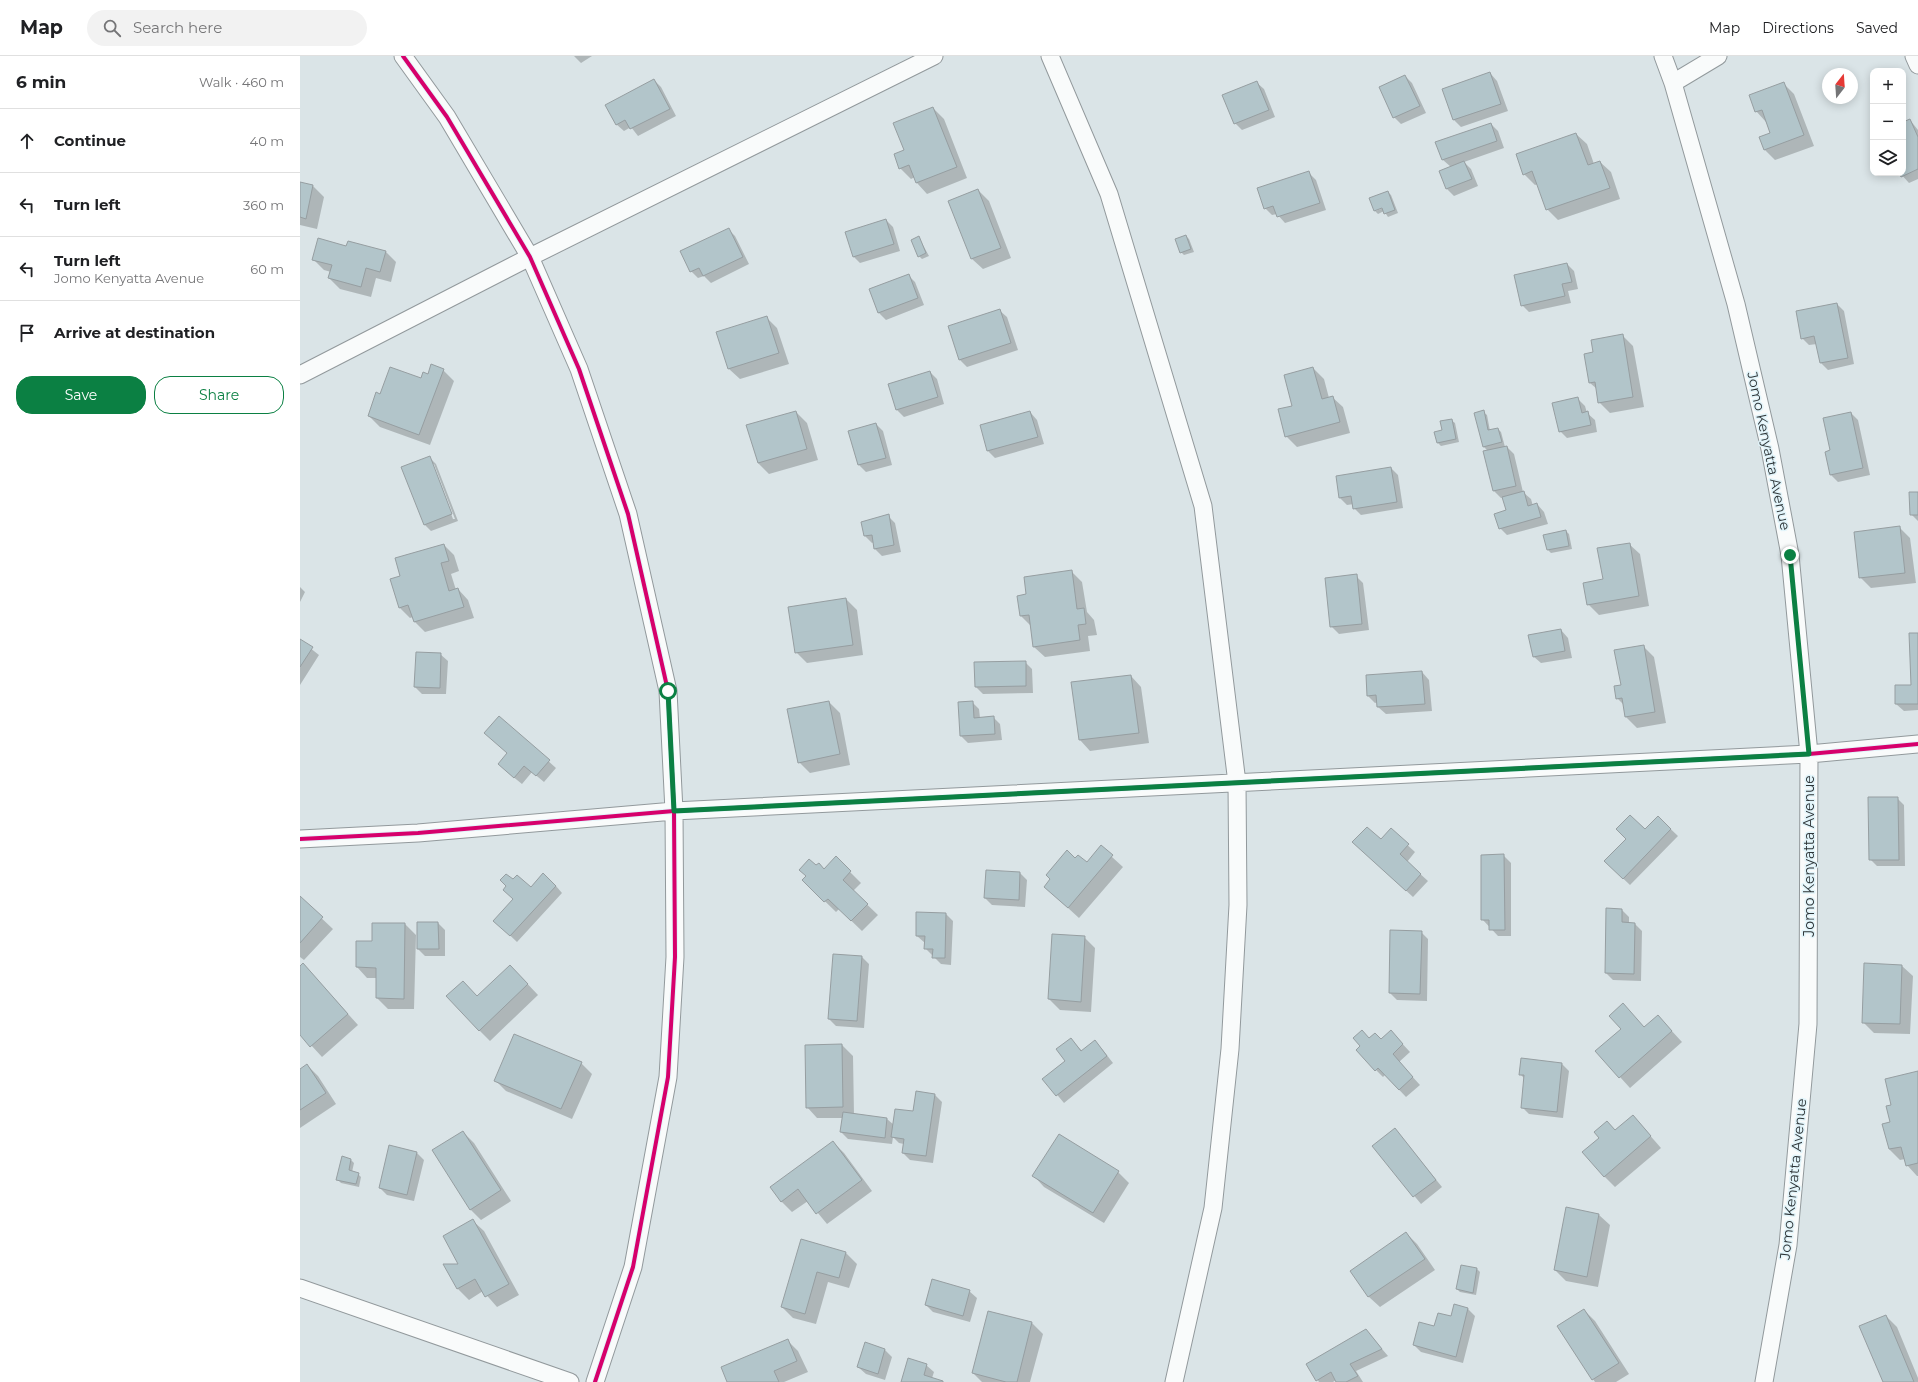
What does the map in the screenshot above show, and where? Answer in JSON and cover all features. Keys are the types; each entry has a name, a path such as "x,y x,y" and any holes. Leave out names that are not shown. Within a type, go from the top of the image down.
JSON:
{"street":[{"path":"403,56 447,117 530,257 579,369 628,514 668,691 674,811 675,957 668,1076 633,1267 595,1382"},
{"path":"300,375 530,257 934,56"},
{"path":"1050,56 1109,194 1203,506 1237,783 1238,905 1230,1049 1213,1208 1174,1382"},
{"name":"Jomo Kenyatta Avenue","path":"1663,56 1673,83 1736,304 1770,449 1790,555 1809,754 1808,1024 1788,1245 1764,1382"},
{"path":"1673,83 1718,56"},
{"path":"1914,56 1918,65"},
{"path":"300,839 418,833 674,811 1809,754 1918,744"},
{"path":"300,1288 570,1382"}],"building":[{"path":"1490,72 1501,104 1453,120 1442,89"},
{"path":"1405,75 1420,106 1393,118 1379,87"},
{"path":"654,79 670,109 630,129 625,120 616,125 605,105"},
{"path":"1257,81 1269,110 1234,124 1222,95"},
{"path":"1784,82 1804,135 1764,150 1759,137 1770,133 1762,110 1755,112 1749,95"},
{"path":"933,107 957,167 916,183 909,165 899,169 894,154 904,150 893,123"},
{"path":"1910,119 1918,137 1918,169 1906,175 1906,140 1906,121"},
{"path":"1491,123 1497,141 1442,160 1435,142"},
{"path":"1576,133 1588,165 1600,161 1610,188 1546,210 1532,171 1523,175 1516,154"},
{"path":"1464,161 1472,179 1446,189 1439,171"},
{"path":"1309,171 1320,203 1277,217 1273,206 1264,209 1257,188"},
{"path":"300,182 313,185 306,219 300,217"},
{"path":"978,189 1001,248 971,259 948,201"},
{"path":"1388,191 1395,210 1384,214 1382,208 1374,211 1369,198"},
{"path":"886,219 894,244 853,257 845,232"},
{"path":"729,228 743,257 703,276 699,268 690,272 680,251"},
{"path":"1186,235 1191,249 1180,253 1175,239"},
{"path":"919,236 926,253 918,257 911,240"},
{"path":"318,238 346,246 348,241 386,251 380,272 366,268 361,287 328,278 332,265 312,260"},
{"path":"1567,263 1572,282 1562,284 1565,296 1521,306 1514,275"},
{"path":"909,274 918,298 878,313 869,289"},
{"path":"1837,303 1848,358 1820,363 1814,336 1801,339 1796,311"},
{"path":"1000,309 1011,343 959,360 948,326"},
{"path":"767,316 779,353 728,369 716,332"},
{"path":"1623,334 1633,397 1598,403 1595,382 1589,383 1584,354 1593,352 1591,340"},
{"path":"431,364 444,369 419,435 368,416 376,392 380,394 390,367 421,378 423,372 428,374"},
{"path":"1313,367 1322,399 1333,396 1340,422 1285,437 1278,409 1292,406 1284,375"},
{"path":"930,371 938,397 896,410 888,384"},
{"path":"1578,397 1582,413 1588,411 1591,425 1559,432 1552,403"},
{"path":"1484,410 1488,430 1498,428 1502,442 1483,447 1474,413"},
{"path":"796,411 807,449 758,463 746,425"},
{"path":"1030,411 1038,437 987,451 980,425"},
{"path":"1851,412 1863,468 1830,475 1825,452 1830,450 1823,418"},
{"path":"1452,419 1456,439 1437,443 1434,432 1442,430 1440,421"},
{"path":"876,423 886,458 858,465 848,431"},
{"path":"1507,446 1516,486 1493,491 1483,451"},
{"path":"430,456 452,514 424,525 401,467"},
{"path":"1391,467 1397,502 1353,509 1351,496 1339,498 1336,476"},
{"path":"1524,491 1528,506 1537,503 1541,517 1499,529 1494,514 1506,510 1502,497"},
{"path":"1909,492 1918,492 1918,515 1910,515"},
{"path":"889,514 894,545 874,549 872,535 864,536 861,522"},
{"path":"1900,526 1905,573 1859,578 1854,532"},
{"path":"1566,530 1569,546 1547,550 1543,535"},
{"path":"1630,543 1639,596 1587,605 1583,583 1603,579 1597,548"},
{"path":"444,544 449,561 441,563 449,591 458,588 464,607 414,622 408,605 399,608 390,579 400,576 395,558"},
{"path":"1072,570 1077,609 1084,608 1086,624 1078,625 1080,640 1033,647 1029,615 1020,616 1017,596 1026,594 1024,577"},
{"path":"1357,574 1362,624 1330,627 1325,578"},
{"path":"846,598 853,645 795,653 788,607"},
{"path":"1561,629 1565,651 1533,657 1528,635"},
{"path":"1909,633 1918,633 1918,704 1895,704 1895,685 1911,685"},
{"path":"300,639 313,647 300,667"},
{"path":"1644,645 1655,712 1625,717 1622,698 1616,699 1614,686 1621,685 1614,650"},
{"path":"416,652 441,653 440,688 414,687"},
{"path":"1026,661 1026,686 975,687 974,662"},
{"path":"1422,671 1425,704 1377,707 1376,695 1367,696 1366,675"},
{"path":"1131,675 1139,733 1079,740 1071,682"},
{"path":"829,701 840,754 798,763 787,709"},
{"path":"973,701 974,718 994,716 995,734 960,736 958,702"},
{"path":"499,716 550,760 536,776 524,766 514,778 498,764 507,753 484,733"},
{"path":"1868,797 1898,797 1899,860 1869,860"},
{"path":"1630,815 1645,829 1658,816 1671,829 1623,879 1604,861 1626,839 1616,829"},
{"path":"1367,827 1381,839 1391,828 1409,844 1400,854 1421,874 1406,891 1352,842"},
{"path":"1101,845 1113,855 1068,908 1044,887 1050,879 1046,875 1067,850 1075,858 1078,855 1087,862"},
{"path":"1504,854 1505,930 1489,930 1489,920 1481,920 1481,855"},
{"path":"836,856 851,871 843,880 868,904 851,921 828,899 824,902 802,880 806,876 799,870 809,859 816,865 819,863 824,869"},
{"path":"986,870 1020,872 1019,900 984,898"},
{"path":"543,873 556,886 510,936 493,921 513,899 503,890 506,886 500,880 506,874 513,879 517,875 531,887"},
{"path":"300,896 323,917 300,943"},
{"path":"1606,908 1622,909 1622,922 1635,923 1634,974 1605,973"},
{"path":"916,912 946,913 945,958 932,958 933,949 924,949 925,936 916,936"},
{"path":"417,922 438,922 439,949 417,949"},
{"path":"372,923 405,923 404,999 376,998 376,968 356,967 356,941 372,941"},
{"path":"1390,930 1422,931 1420,994 1389,993"},
{"path":"1052,934 1085,936 1081,1002 1048,999"},
{"path":"833,954 862,956 857,1021 828,1019"},
{"path":"303,963 348,1014 310,1047 300,1035 300,966"},
{"path":"1864,963 1902,965 1900,1024 1862,1023"},
{"path":"510,965 528,984 479,1031 446,996 463,981 477,996"},
{"path":"1623,1003 1644,1027 1658,1015 1672,1031 1619,1078 1595,1051 1621,1029 1609,1016"},
{"path":"1362,1030 1369,1038 1375,1033 1381,1039 1391,1030 1403,1044 1393,1054 1413,1077 1399,1090 1378,1068 1375,1071 1356,1050 1360,1046 1353,1038"},
{"path":"514,1034 582,1062 561,1109 494,1081"},
{"path":"1071,1038 1081,1051 1095,1040 1107,1056 1056,1096 1042,1079 1065,1061 1056,1049"},
{"path":"842,1044 843,1107 806,1108 805,1045"},
{"path":"1521,1058 1562,1063 1557,1112 1521,1108 1524,1075 1519,1075"},
{"path":"307,1064 326,1093 300,1110 300,1069"},
{"path":"1918,1071 1918,1163 1906,1166 1901,1147 1889,1149 1882,1124 1890,1122 1886,1106 1891,1105 1885,1079"},
{"path":"916,1091 935,1094 926,1156 902,1153 904,1139 891,1137 895,1109 913,1111"},
{"path":"843,1112 887,1118 885,1138 840,1132"},
{"path":"1633,1115 1651,1136 1604,1177 1582,1152 1599,1138 1594,1132 1607,1121 1615,1130"},
{"path":"1395,1128 1436,1180 1413,1197 1372,1146"},
{"path":"463,1131 501,1190 470,1210 432,1150"},
{"path":"1059,1134 1119,1171 1093,1213 1032,1176"},
{"path":"833,1141 862,1180 816,1214 798,1189 781,1202 770,1187"},
{"path":"389,1145 417,1152 407,1195 379,1188"},
{"path":"342,1156 351,1159 349,1170 359,1173 356,1184 336,1180"},
{"path":"1566,1207 1599,1214 1587,1277 1554,1270"},
{"path":"473,1219 509,1284 485,1297 475,1279 457,1289 443,1264 458,1264 443,1236"},
{"path":"1406,1232 1425,1259 1368,1297 1350,1271"},
{"path":"801,1239 846,1252 839,1278 817,1272 805,1314 781,1307"},
{"path":"1461,1265 1477,1268 1473,1293 1456,1289"},
{"path":"932,1279 970,1290 963,1316 925,1305"},
{"path":"1454,1304 1468,1308 1456,1357 1413,1345 1419,1322 1434,1326 1438,1313 1451,1316"},
{"path":"1584,1309 1619,1363 1592,1380 1557,1326"},
{"path":"988,1311 1032,1322 1017,1382 1006,1382 972,1373"},
{"path":"1886,1315 1914,1382 1883,1382 1859,1326"},
{"path":"1366,1329 1382,1349 1350,1364 1358,1376 1346,1382 1336,1382 1331,1372 1316,1381 1306,1364"},
{"path":"788,1339 797,1361 774,1371 779,1382 727,1382 721,1367"},
{"path":"865,1342 885,1349 878,1374 857,1367"},
{"path":"908,1358 927,1364 924,1375 943,1382 901,1382"}],"cycle path":[{"path":"403,56 447,117 530,257 579,369 628,514 668,691 674,811 675,957 668,1077 633,1267 595,1382"},
{"path":"300,839 418,833 674,811 1809,754 1918,744"}],"route":[{"path":"668,691 674,811 1809,754 1790,555"}]}
